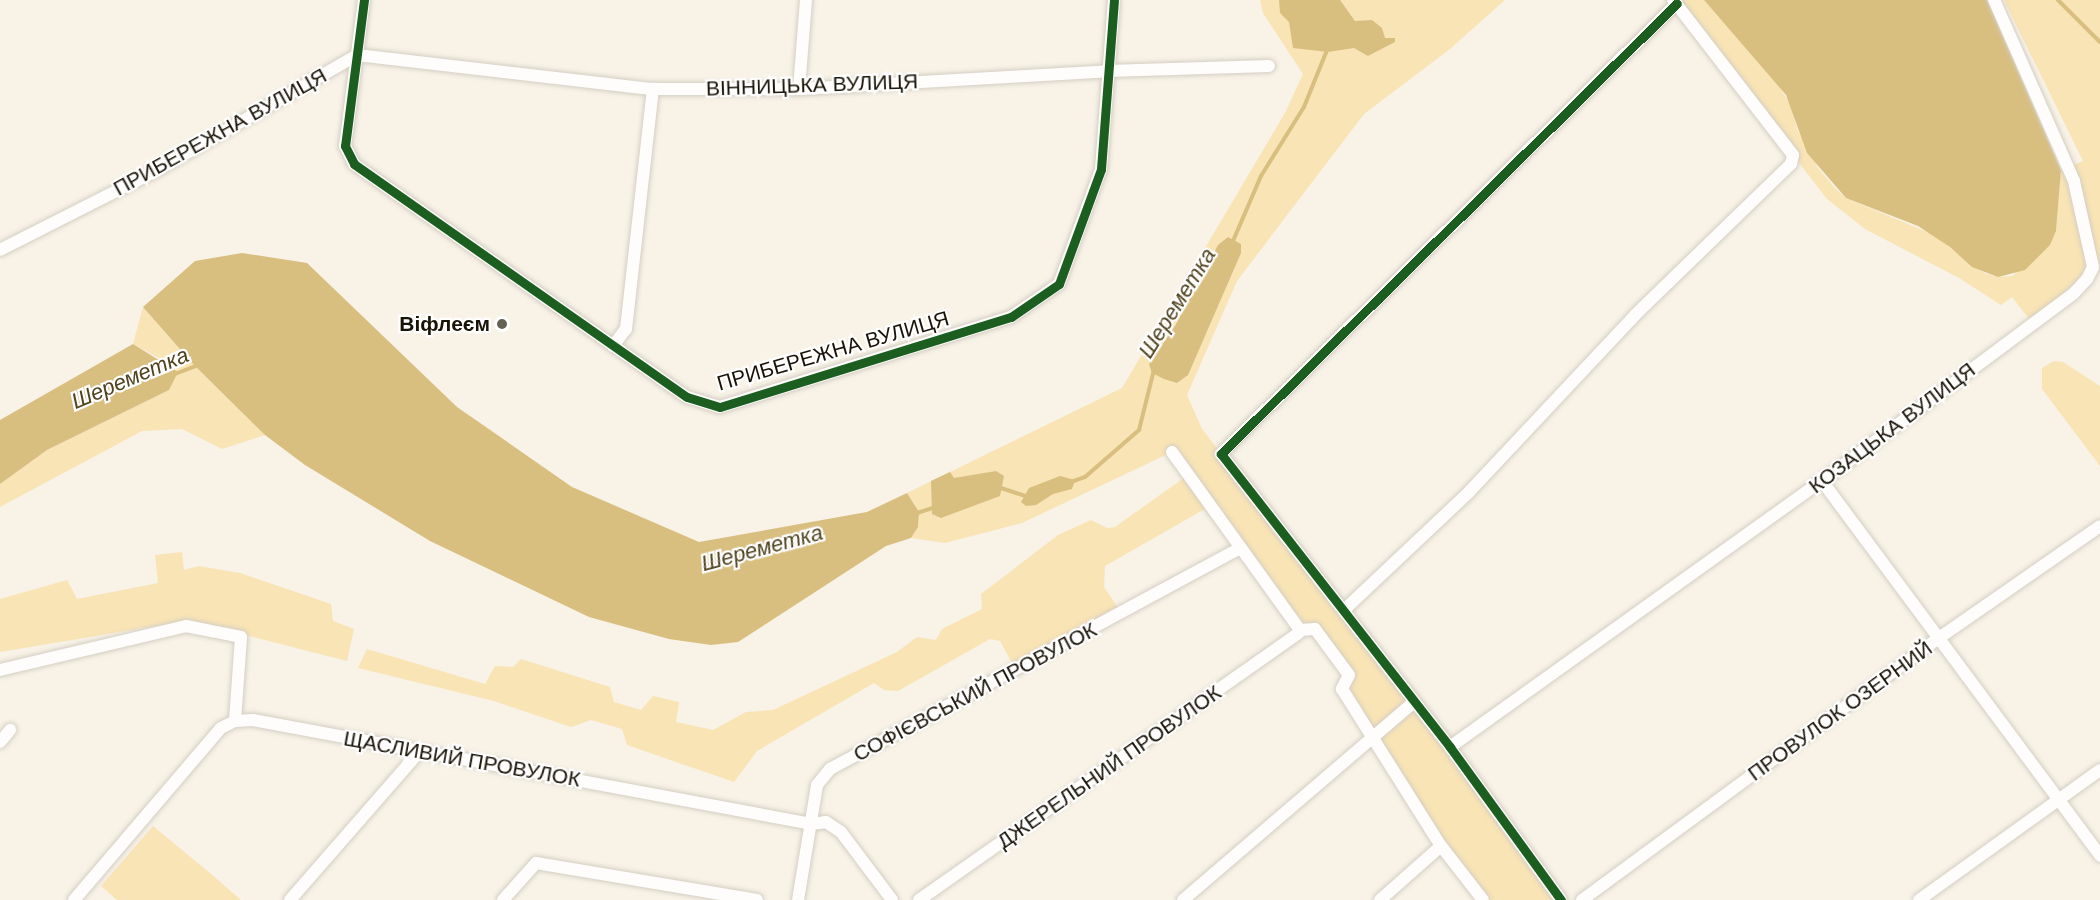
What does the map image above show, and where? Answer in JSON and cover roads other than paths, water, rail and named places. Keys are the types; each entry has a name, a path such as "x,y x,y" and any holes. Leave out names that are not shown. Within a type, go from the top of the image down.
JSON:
{"street":[{"path":"357,55 364,0"},
{"path":"799,89 806,0"},
{"name":"ПРИБЕРЕЖНА ВУЛИЦЯ","path":"357,55 345,146 354,164 687,397 720,407 1011,317 1059,284 1101,169 1114,0"},
{"name":"КОЗАЦЬКА ВУЛИЦЯ","path":"1450,747 1822,481 2074,293 2093,267 2074,181 1994,0"},
{"path":"1344,610 1469,492 1635,315 1791,164 1793,155 1675,2 1221,454 1450,747 1561,900"},
{"name":"ВІННИЦЬКА ВУЛИЦЯ","path":"357,55 653,89 799,89 1108,71 1269,66"},
{"name":"ПРИБЕРЕЖНА ВУЛИЦЯ","path":"0,250 152,173 357,55"},
{"path":"613,346 626,329 653,89"},
{"path":"1172,452 1300,630 1315,629 1349,675 1342,689 1442,846 1483,900"},
{"path":"1822,481 2100,855"},
{"name":"ПРОВУЛОК ОЗЕРНИЙ","path":"1582,900 1939,638 2100,526"},
{"name":"СОФІЄВСЬКИЙ ПРОВУЛОК","path":"798,900 817,785 830,769 1240,548"},
{"path":"0,670 186,626 241,637 235,721 221,728 74,900"},
{"name":"ДЖЕРЕЛЬНИЙ ПРОВУЛОК","path":"919,900 1299,633"},
{"path":"1183,900 1414,702"},
{"name":"ЩАСЛИВИЙ ПРОВУЛОК","path":"235,721 253,720 812,824 826,822 841,832 892,900"},
{"path":"0,742 10,730"},
{"path":"290,900 420,751"},
{"path":"1920,900 2100,770"},
{"path":"1380,900 1442,846"},
{"path":"503,900 536,863 757,900"}],"water":[{"path":"1279,0 1340,0 1355,21 1372,20 1382,28 1385,38 1395,38 1395,42 1368,56 1354,48 1328,52 1293,48 1289,22 1280,13"},
{"path":"1704,0 1987,0 2061,170 2056,231 2050,245 2025,270 1998,277 1972,267 1950,247 1918,226 1846,198 1807,153 1786,95"},
{"path":"1228,237 1241,244 1241,253 1188,375 1177,383 1152,373 1149,364 1175,326 1218,245"},
{"path":"242,253 307,263 457,407 572,487 699,542 867,512 907,493 919,512 918,527 911,538 886,546 738,642 711,645 669,639 589,617 430,541 305,465 265,435 194,365 143,307 195,261"},
{"path":"133,344 178,372 169,390 47,450 0,484 0,420"},
{"path":"996,471 1004,476 1000,496 941,518 932,514 931,481 950,472 954,478"},
{"path":"1060,476 1075,480 1072,489 1053,494 1036,505 1026,506 1021,502 1029,488"}],"waterway":[{"name":"Шереметка","path":"2058,0 2100,42"},
{"name":"Шереметка","path":"1233,241 1261,176 1304,107 1327,50"},
{"name":"Шереметка","path":"175,374 199,365"},
{"name":"Шереметка","path":"1071,482 1085,477 1139,430 1154,370"},
{"name":"Шереметка","path":"1001,488 1026,496"},
{"name":"Шереметка","path":"917,513 939,506"}],"place":[{"name":"Віфлеєм","path":"502,324"}]}
